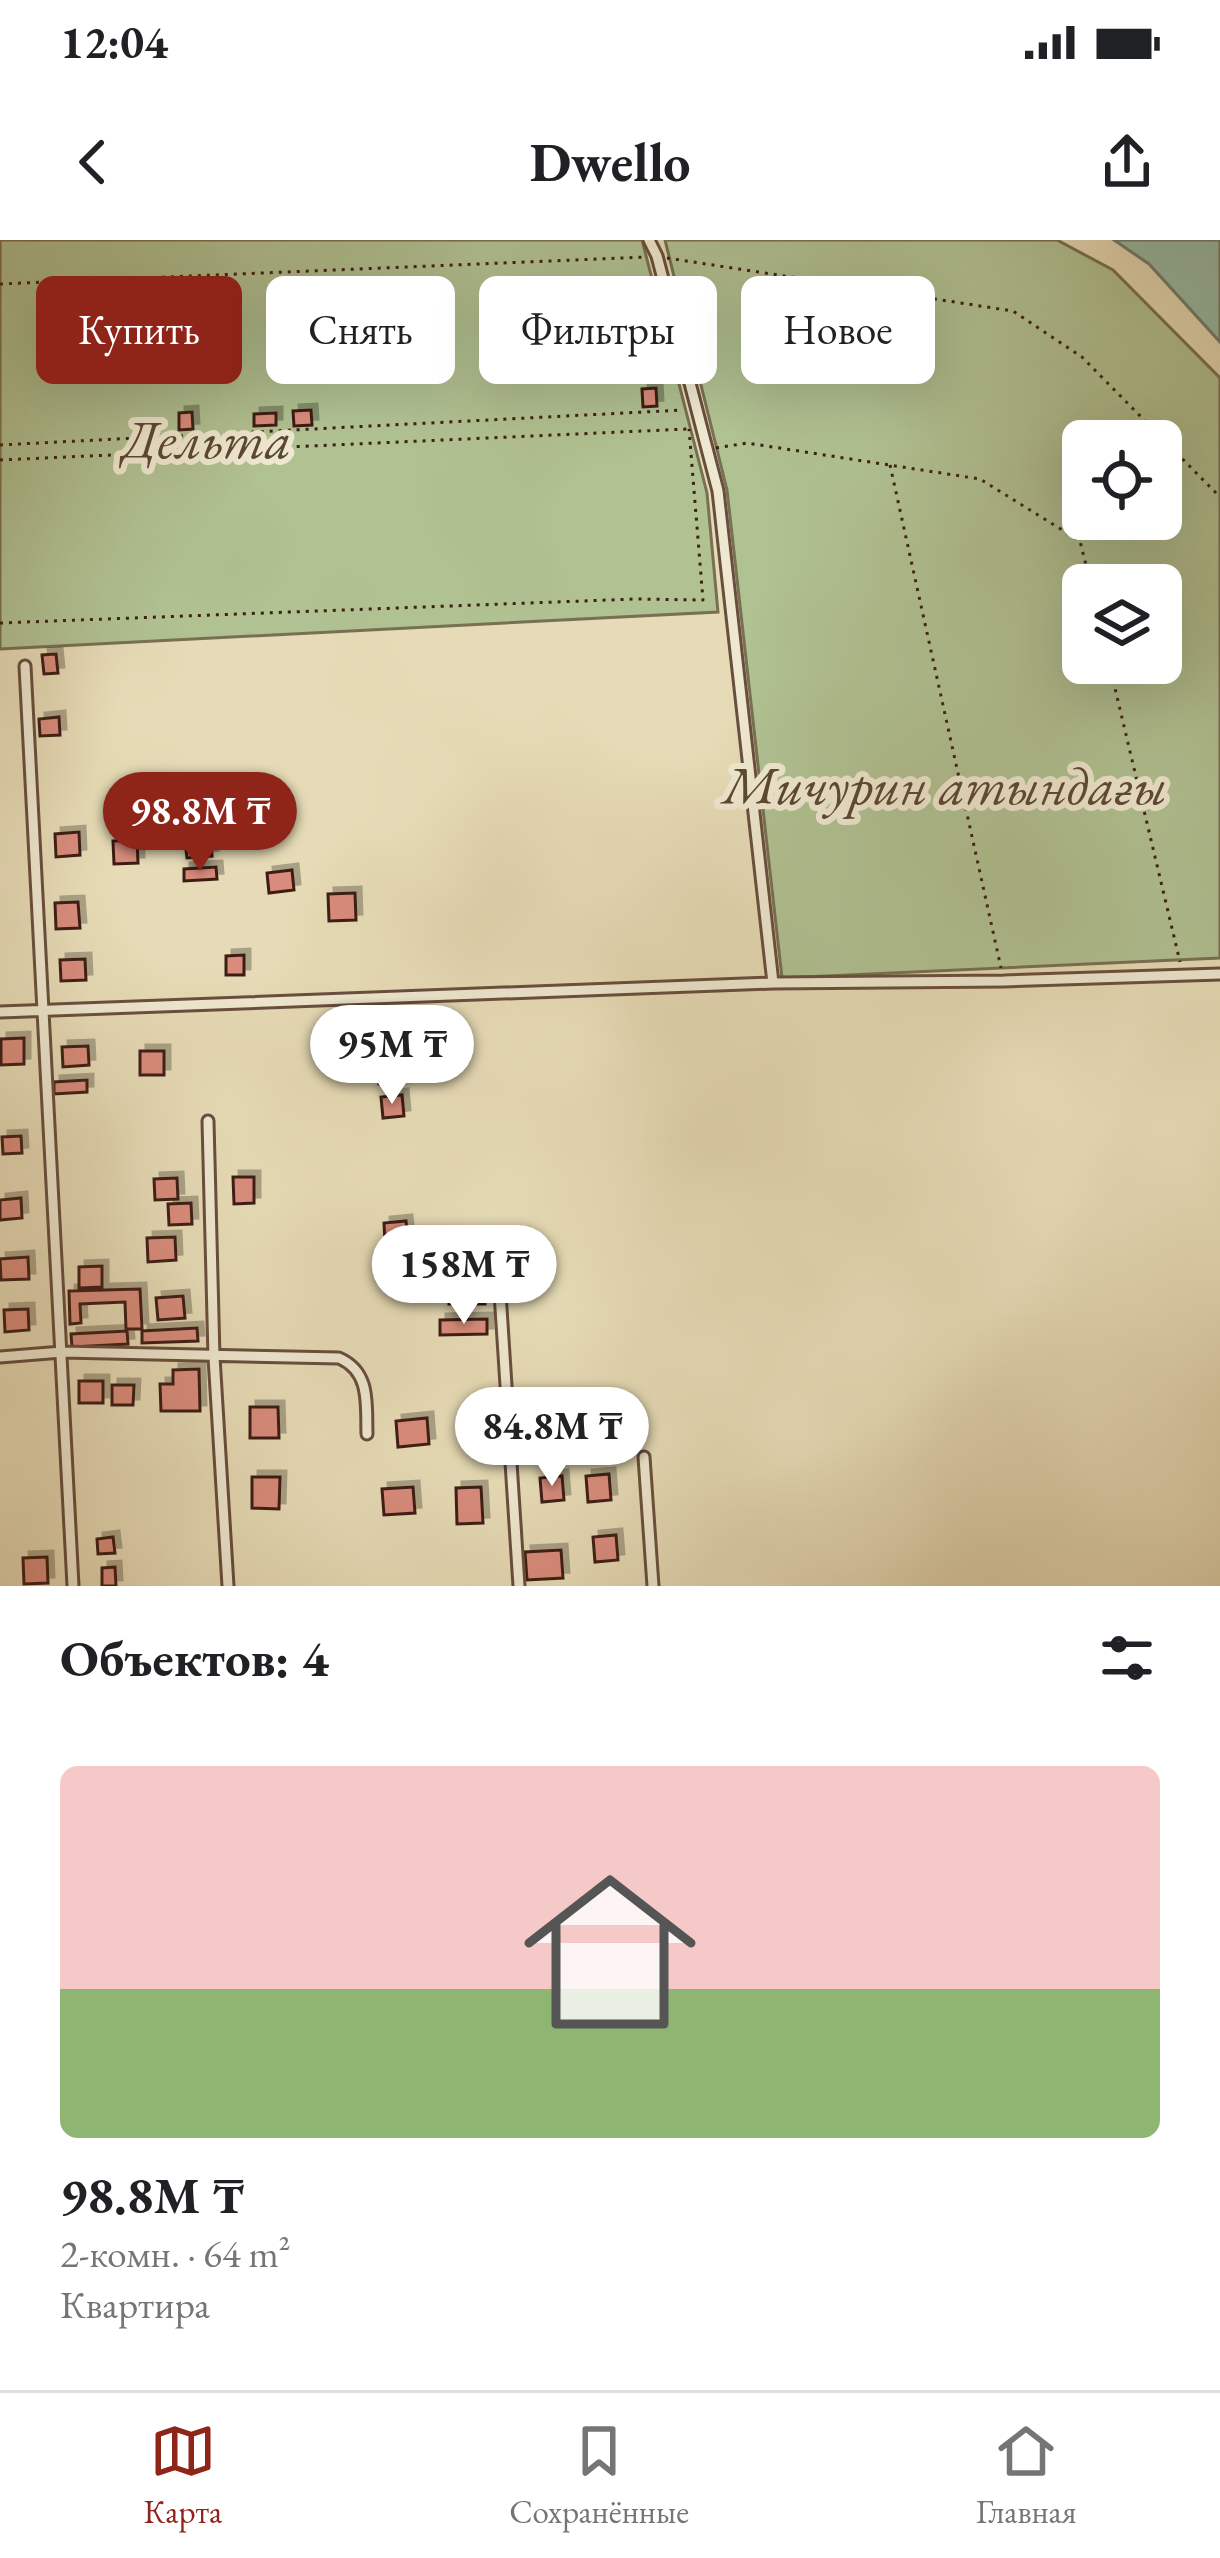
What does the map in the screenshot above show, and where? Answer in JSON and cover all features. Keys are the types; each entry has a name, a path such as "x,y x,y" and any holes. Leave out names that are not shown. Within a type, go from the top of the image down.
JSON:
{"street":[{"path":"649,240 718,491 773,983"},
{"path":"26,666 73,1586"},
{"path":"0,1012 773,983 1220,974"},
{"path":"208,1121 214,1357 229,1586"},
{"path":"498,1262 520,1586"},
{"path":"0,1357 62,1352 339,1358 351,1363 365,1384 367,1434"},
{"path":"644,1457 653,1586"}],"path":[{"path":"0,284 657,256 1013,311 1082,357 1220,497"},
{"path":"0,445 697,410"},
{"path":"0,460 702,428"},
{"path":"0,623 703,600 689,429"},
{"path":"707,449 747,443 980,479 1080,541 1085,564"},
{"path":"890,465 1004,981"},
{"path":"1114,684 1184,975"}],"green space":[{"name":"Дельта","path":"0,240 642,240 651,276 479,276 479,384 679,384 707,493 718,612 0,649"},
{"name":"Мичурин атындағы","path":"665,240 1057,240 1113,270 1220,378 1220,958 782,978 727,490 701,384 717,384 717,276 674,276"}],"shaded area":[{"path":"1114,240 1220,240 1220,342 1149,264"}],"building":[{"path":"656,388 657,406 643,407 642,389"},
{"path":"311,410 312,425 294,426 293,411"},
{"path":"192,412 193,429 179,430 179,413"},
{"path":"276,413 276,425 254,426 254,414"},
{"path":"56,654 58,673 44,674 42,655"},
{"path":"59,717 60,735 40,736 39,719"},
{"path":"79,832 80,855 56,857 55,834"},
{"path":"137,840 138,863 114,864 113,841"},
{"path":"211,840 212,856 187,858 185,842"},
{"path":"216,867 217,879 184,881 184,869"},
{"path":"292,870 294,890 269,893 267,873"},
{"path":"355,893 356,920 329,921 328,894"},
{"path":"78,902 80,928 56,929 55,903"},
{"path":"244,955 244,975 226,975 226,956"},
{"path":"85,959 86,980 61,981 60,960"},
{"path":"24,1038 24,1064 1,1065 1,1039"},
{"path":"88,1046 89,1065 63,1067 62,1047"},
{"path":"140,1051 164,1051 164,1075 140,1075"},
{"path":"378,1063 400,1063 401,1084 379,1084"},
{"path":"87,1080 87,1092 54,1094 54,1082"},
{"path":"402,1095 404,1116 383,1118 381,1097"},
{"path":"21,1136 22,1153 3,1154 2,1137"},
{"path":"233,1177 254,1177 254,1203 234,1204"},
{"path":"177,1178 178,1199 155,1200 154,1179"},
{"path":"21,1198 22,1218 0,1220 0,1200"},
{"path":"191,1203 192,1224 169,1225 168,1204"},
{"path":"406,1221 408,1240 385,1242 384,1223"},
{"path":"175,1237 176,1260 148,1262 147,1238"},
{"path":"28,1257 29,1279 1,1280 0,1259"},
{"path":"102,1266 102,1287 79,1288 79,1267"},
{"path":"407,1268 408,1284 387,1286 386,1270"},
{"path":"449,1282 486,1282 485,1304 449,1304"},
{"path":"140,1289 142,1329 126,1329 125,1302 80,1304 81,1323 70,1324 69,1291"},
{"path":"183,1296 185,1318 158,1320 156,1298"},
{"path":"28,1309 29,1330 5,1332 4,1310"},
{"path":"487,1319 487,1334 440,1335 440,1320"},
{"path":"197,1328 198,1341 142,1343 142,1331"},
{"path":"127,1331 128,1344 72,1347 71,1334"},
{"path":"199,1369 200,1411 161,1411 160,1384 173,1384 173,1370"},
{"path":"79,1381 103,1381 103,1403 79,1403"},
{"path":"112,1385 134,1385 133,1405 112,1405"},
{"path":"250,1407 278,1407 279,1438 250,1438"},
{"path":"427,1418 429,1444 398,1447 396,1421"},
{"path":"609,1474 611,1500 588,1502 586,1476"},
{"path":"562,1476 564,1500 542,1502 540,1478"},
{"path":"252,1477 280,1477 279,1509 252,1508"},
{"path":"413,1487 415,1513 384,1515 382,1489"},
{"path":"481,1487 483,1523 457,1524 456,1488"},
{"path":"616,1535 618,1560 595,1562 593,1537"},
{"path":"113,1537 115,1553 98,1554 97,1539"},
{"path":"561,1550 563,1578 527,1580 525,1552"},
{"path":"47,1557 48,1583 24,1584 23,1558"},
{"path":"115,1567 116,1586 102,1586 102,1568"}]}
